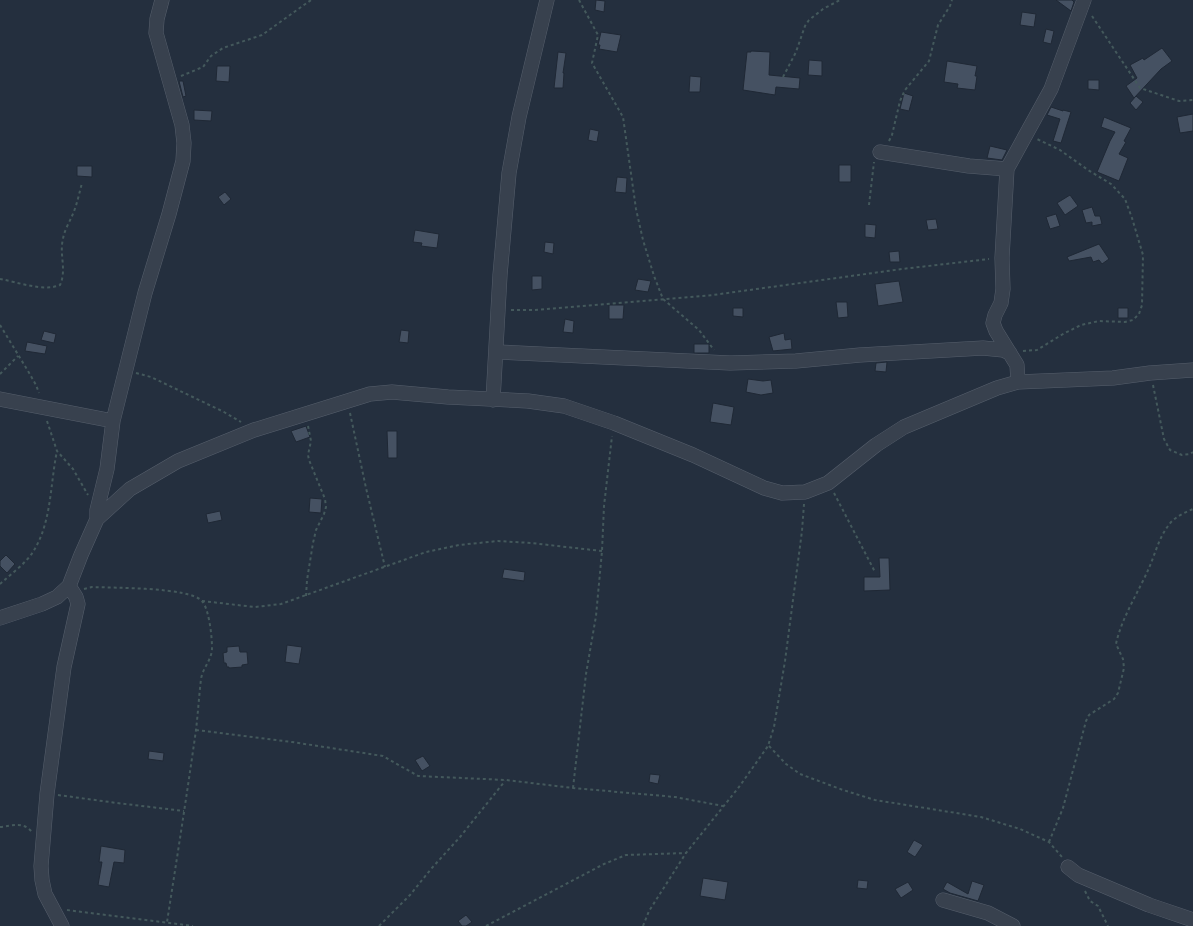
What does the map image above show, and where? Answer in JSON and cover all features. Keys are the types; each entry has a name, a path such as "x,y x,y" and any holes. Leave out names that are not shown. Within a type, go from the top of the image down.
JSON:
{"street":[{"path":"0,618 42,604 71,588 81,555 97,514 107,469 114,421 145,292 170,214 183,161 184,143 182,125 156,33 157,19 162,0"},
{"path":"494,400 498,310 509,173 520,117 547,0"},
{"path":"1018,382 1017,365 996,331 994,323 995,315 1001,303 1007,169 1025,134 1052,89 1084,0"},
{"path":"880,152 969,166 1007,169"},
{"path":"497,352 730,363 983,348 1009,351"},
{"path":"97,514 130,489 178,461 254,430 370,394 392,392 494,400 528,401 564,406 614,423 693,455 764,488 782,493 805,492 828,483 876,445 904,427 997,388 1018,382 1113,378 1150,373 1193,370"},
{"path":"0,399 114,421"},
{"path":"62,926 62,923 45,894 41,866 47,794 64,667 78,604 71,588"},
{"path":"1073,871 1149,905 1193,920"},
{"path":"943,900 988,913 1012,926"}],"path":[{"path":"169,81 203,67 211,56 223,48 262,35 311,0"},
{"path":"579,0 598,35 592,63 623,117 636,209 643,240 663,299 699,330 717,353 730,363"},
{"path":"783,77 796,52 805,26 809,20 823,9 840,0"},
{"path":"869,205 873,165 892,135 900,101 905,90 929,61 938,25 952,0"},
{"path":"1084,0 1093,18 1140,88 1179,101 1193,100"},
{"path":"1009,351 1037,350 1081,325 1099,321 1125,322 1133,320 1139,314 1142,305 1144,255 1125,199 1111,184 1060,150 1025,134"},
{"path":"0,279 45,288 53,288 60,285 63,278 63,238 76,207 82,183"},
{"path":"498,310 535,310 714,295 902,269 1002,258"},
{"path":"0,325 36,385 57,451 74,469 97,514"},
{"path":"0,374 18,356"},
{"path":"126,370 151,377 224,412 254,430"},
{"path":"1150,373 1164,439 1170,450 1182,455 1193,452"},
{"path":"347,400 385,567"},
{"path":"305,413 311,441 308,455 309,460 325,499 326,507 312,543 306,596"},
{"path":"573,788 586,674 596,616 602,551 604,506 614,423"},
{"path":"0,584 32,553 41,536 47,516 57,451"},
{"path":"828,483 875,572"},
{"path":"643,926 649,911 686,853 739,787 768,746 774,727 785,661 802,531 805,492"},
{"path":"1048,842 1063,808 1086,721 1089,715 1118,694 1124,668 1123,659 1116,644 1133,600 1168,525 1174,518 1193,509"},
{"path":"202,602 260,607 282,604 426,552 459,545 498,541 602,551"},
{"path":"71,588 92,587 173,591 191,594 197,597 206,608 212,647 209,661 204,668 201,678 196,730 167,922"},
{"path":"196,730 292,742 383,756 418,776 506,780 573,788 675,797 723,806"},
{"path":"768,746 786,764 800,774 843,790 882,801 981,816 1020,829 1048,842 1056,849 1073,871 1090,900 1098,906 1108,926"},
{"path":"379,926 410,895 460,837 506,780"},
{"path":"47,794 184,811"},
{"path":"0,827 23,825 28,827 42,842"},
{"path":"486,926 604,864 626,855 686,853"},
{"path":"53,909 193,926"}],"building":[{"path":"596,0 605,1 604,12 595,10"},
{"path":"1056,0 1072,0 1074,2 1071,11"},
{"path":"1022,12 1036,14 1034,27 1020,25"},
{"path":"1046,29 1054,31 1051,44 1043,42"},
{"path":"601,32 621,35 617,52 599,49 600,45 598,45"},
{"path":"1162,48 1172,61 1161,69 1134,98 1126,86 1137,78 1130,65 1143,58 1144,60"},
{"path":"558,52 566,53 563,73 563,88 554,88"},
{"path":"747,52 770,52 769,75 800,78 799,89 776,87 775,95 743,90"},
{"path":"809,60 822,61 822,76 808,75"},
{"path":"947,61 977,66 975,90 957,88 958,84 944,82"},
{"path":"217,66 230,66 229,82 216,81"},
{"path":"690,76 701,77 700,92 689,92"},
{"path":"1088,80 1099,80 1099,90 1088,89"},
{"path":"179,81 183,81 186,96 183,97"},
{"path":"904,93 913,96 909,111 900,109"},
{"path":"1136,96 1143,102 1136,110 1130,103"},
{"path":"1051,107 1071,112 1061,143 1053,141 1060,119 1047,115"},
{"path":"194,110 212,111 211,121 194,120"},
{"path":"1193,114 1193,131 1180,133 1177,117"},
{"path":"1104,117 1131,128 1124,141 1126,142 1119,154 1128,158 1119,181 1097,172 1115,132 1101,127"},
{"path":"590,129 599,131 597,142 588,140"},
{"path":"990,146 1007,150 1002,160 987,158"},
{"path":"839,165 851,165 851,182 839,182"},
{"path":"77,166 92,166 92,177 77,176"},
{"path":"617,177 627,178 626,193 615,192"},
{"path":"225,192 231,199 224,205 218,197"},
{"path":"1070,195 1078,206 1065,215 1057,203"},
{"path":"1092,207 1095,216 1100,216 1102,224 1092,226 1092,222 1086,223 1082,210"},
{"path":"1056,214 1060,226 1050,229 1046,217"},
{"path":"936,219 938,229 928,230 926,220"},
{"path":"865,224 876,225 875,238 865,237"},
{"path":"415,230 439,234 437,248 421,246 422,243 413,242"},
{"path":"545,242 554,243 553,254 544,252"},
{"path":"1099,244 1109,259 1102,264 1099,260 1093,262 1091,257 1069,261 1067,257"},
{"path":"899,251 900,262 890,262 889,252"},
{"path":"532,276 542,276 542,289 532,290"},
{"path":"638,279 651,281 648,292 635,290"},
{"path":"899,281 903,302 878,306 875,284"},
{"path":"836,302 847,302 848,317 838,318"},
{"path":"609,305 624,305 623,319 609,319"},
{"path":"733,308 743,308 743,317 733,316"},
{"path":"1118,308 1128,308 1128,318 1118,318"},
{"path":"565,319 574,321 573,333 563,332"},
{"path":"401,330 409,331 408,343 399,342"},
{"path":"44,331 56,334 54,343 41,340"},
{"path":"784,333 785,340 791,339 792,349 773,351 769,337"},
{"path":"27,342 47,346 45,354 25,351"},
{"path":"694,344 709,344 709,353 694,353"},
{"path":"887,362 886,372 875,371 876,363"},
{"path":"748,379 763,381 771,380 773,393 761,395 746,392"},
{"path":"713,403 734,407 731,425 710,422"},
{"path":"306,426 310,437 296,442 291,431"},
{"path":"387,431 397,431 397,458 388,458"},
{"path":"310,498 322,499 321,513 309,512"},
{"path":"220,511 222,520 208,523 206,514"},
{"path":"6,555 15,564 7,573 0,566 0,561"},
{"path":"879,558 889,558 890,590 864,591 864,577 880,577"},
{"path":"504,569 525,572 524,581 502,578"},
{"path":"287,645 302,647 299,664 285,662"},
{"path":"239,646 240,652 247,652 248,664 242,665 242,667 227,667 226,663 224,663 223,653 227,652 227,647"},
{"path":"149,751 164,753 163,761 148,759"},
{"path":"423,756 430,766 422,771 415,760"},
{"path":"650,774 660,775 658,784 649,782"},
{"path":"914,840 923,845 915,857 907,852"},
{"path":"101,846 125,850 124,863 114,862 109,887 98,885 102,862 99,862"},
{"path":"703,878 728,882 725,900 700,896"},
{"path":"858,880 868,881 867,889 857,888"},
{"path":"972,881 984,885 978,901 950,893 943,889 947,882 968,894"},
{"path":"908,882 913,890 901,898 895,889"},
{"path":"466,915 472,922 466,926 462,926 458,921"}]}
